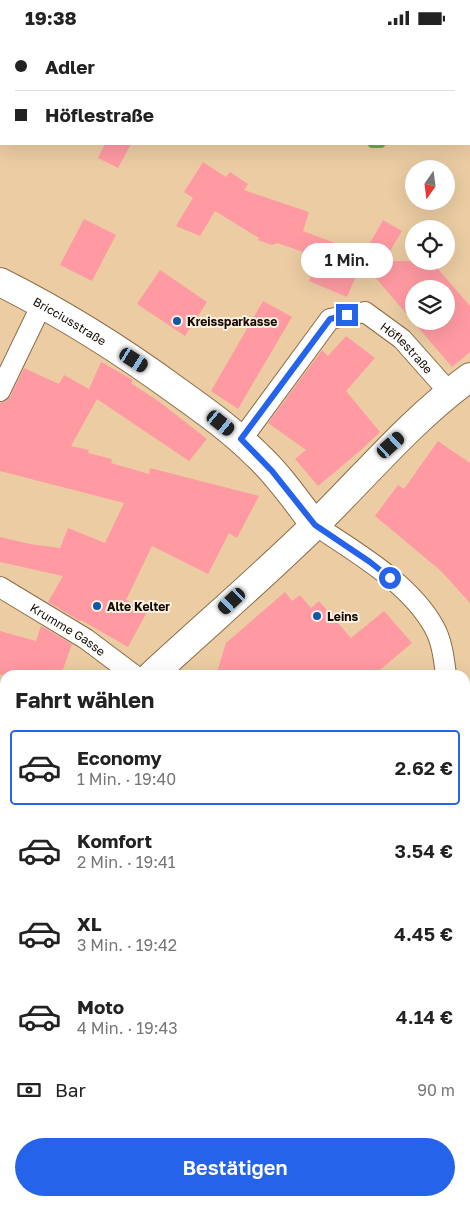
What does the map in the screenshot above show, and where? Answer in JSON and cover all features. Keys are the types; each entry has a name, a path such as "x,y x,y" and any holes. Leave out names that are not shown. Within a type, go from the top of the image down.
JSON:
{"main road":[{"name":"Bricciusstraße","path":"0,282 42,304 148,369 241,439 272,471 315,525"},
{"path":"157,670 315,525 391,445 460,384"}],"street":[{"path":"0,391 42,304"},
{"name":"Höflestraße","path":"241,439 330,319 365,312 460,384"},
{"name":"Bricciusstraße","path":"315,525 370,562 408,593 435,627 442,648 445,670"},
{"name":"Krumme Gasse","path":"0,587 86,639 127,670"}],"building":[{"path":"104,145 130,145 118,168 98,158"},
{"path":"203,162 226,177 230,172 248,184 244,190 309,212 303,231 364,254 383,220 402,231 384,261 405,261 405,270 439,270 447,280 405,280 405,312 362,262 347,297 309,281 318,257 277,243 272,245 258,240 259,238 215,211 200,236 176,226 193,198 184,192"},
{"path":"84,219 116,235 92,281 60,265"},
{"path":"160,270 207,302 185,336 137,304"},
{"path":"455,289 470,306 470,352 452,367 420,330 455,330"},
{"path":"263,301 292,317 238,409 211,391"},
{"path":"346,336 375,358 346,391 380,432 318,486 295,459 306,450 268,423 322,350 328,356"},
{"path":"101,362 133,380 131,383 161,403 207,439 189,461 97,399 71,446 89,450 88,453 112,459 111,463 149,474 150,468 259,496 237,538 229,533 208,574 152,546 126,600 147,612 128,647 48,602 63,576 0,562 0,537 60,548 68,528 105,543 124,503 0,471 0,403 10,397 24,368 59,384 64,375 89,389"},
{"path":"438,441 470,463 470,603 441,571 375,516 398,485 404,489"},
{"path":"285,592 292,601 300,595 311,608 319,601 351,638 384,611 412,643 380,670 218,670 226,643"},
{"path":"41,626 72,644 63,670 0,670 0,631 36,641"}],"place":[{"name":"Kreissparkasse","path":"177,321"},
{"name":"Alte Kelter","path":"97,606"},
{"name":"Leins","path":"317,616"}],"route":[{"path":"347,315 330,319 241,439 272,471 315,525 370,562 390,578"}]}
